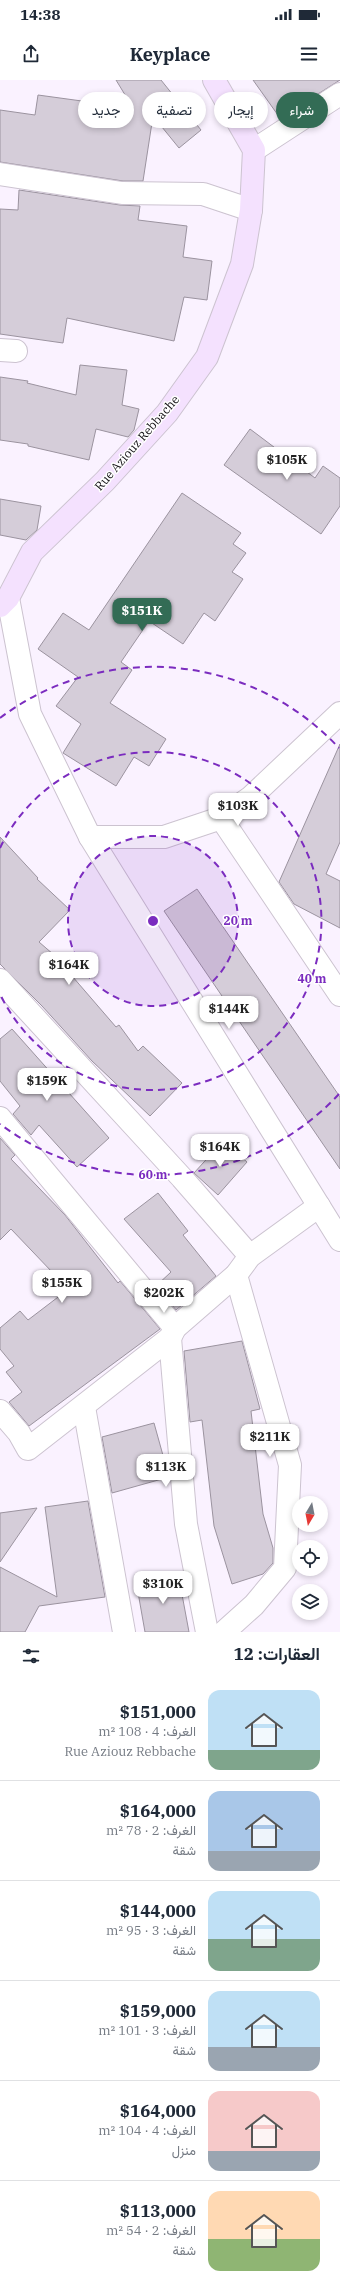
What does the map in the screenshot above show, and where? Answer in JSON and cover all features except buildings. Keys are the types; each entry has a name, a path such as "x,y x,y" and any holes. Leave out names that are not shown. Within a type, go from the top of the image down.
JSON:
{"street":[{"path":"214,80 254,150 340,94"},
{"name":"Rue Aziouz Rebbache","path":"4,602 32,552 105,481 167,413 207,357 242,264 251,210 254,150"},
{"path":"0,174 22,176 122,193 203,194 251,210"},
{"path":"4,602 30,714 90,837 340,1240"},
{"path":"90,837 164,837 221,818 251,797 340,713"},
{"path":"221,818 340,995"},
{"path":"0,980 182,1178 250,1256"},
{"path":"0,1118 172,1333 186,1524 207,1632"},
{"path":"0,1411 19,1433 28,1449 84,1407 172,1333 236,1275 250,1256 319,1206"},
{"path":"224,1632 254,1605 285,1568 290,1465 236,1275"},
{"path":"84,1407 124,1632"}]}
